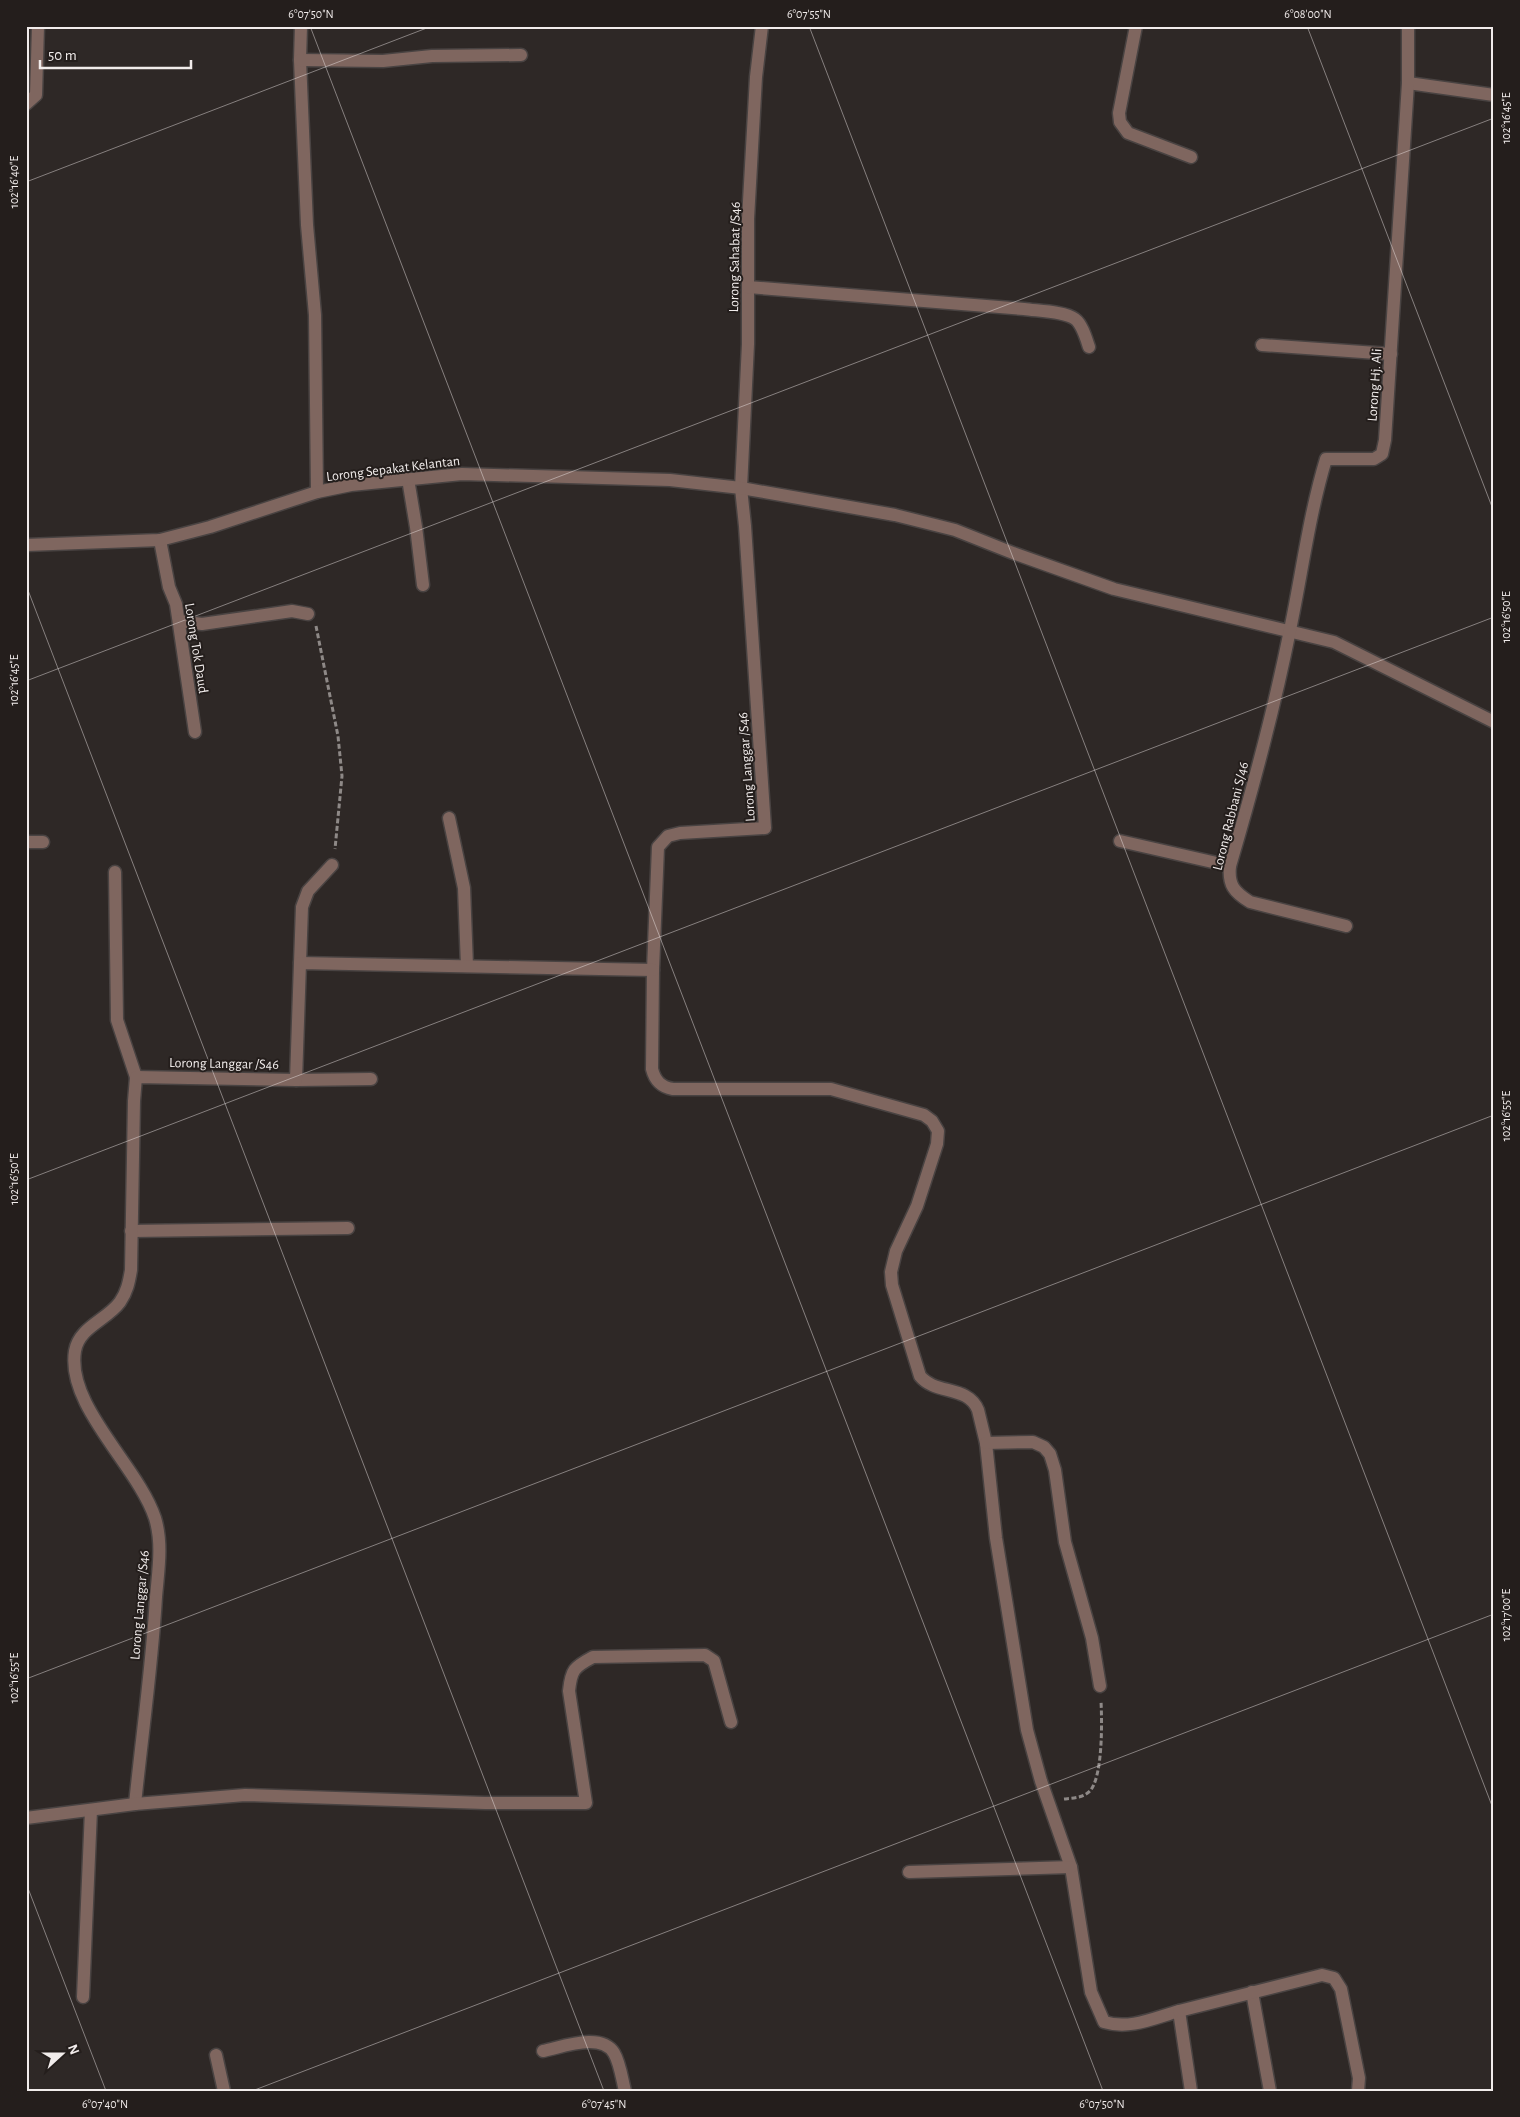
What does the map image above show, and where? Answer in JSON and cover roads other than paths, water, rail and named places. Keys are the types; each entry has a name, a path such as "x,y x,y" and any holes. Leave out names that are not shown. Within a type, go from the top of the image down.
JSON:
{"street":[{"path":"26,104 36,95 38,26"},
{"path":"301,26 300,60 307,225 315,314 317,492"},
{"name":"Lorong Sahabat /S46","path":"741,488 748,344 748,219 756,77 762,26"},
{"path":"1136,26 1119,113 1120,122 1128,133 1191,157"},
{"name":"Lorong Hj. Ali","path":"1290,631 1316,493 1326,458 1374,460 1382,454 1386,440 1408,84 1408,26"},
{"path":"300,60 383,60 432,56 520,54"},
{"path":"1408,84 1494,95"},
{"path":"748,287 1024,309 1065,314 1076,319 1089,347"},
{"path":"1262,345 1391,354"},
{"name":"Lorong Sepakat Kelantan","path":"26,545 160,540 202,529 317,492 351,485 462,474 670,480 741,488 895,515 946,528 1114,589 1334,642 1494,722"},
{"path":"408,479 416,527 422,585"},
{"name":"Lorong Langgar /S46","path":"653,970 658,847 668,836 680,833 765,828 741,488"},
{"name":"Lorong Tok Daud","path":"160,540 169,587 176,604 195,732"},
{"path":"179,621 202,624 292,611 308,614"},
{"name":"Lorong Rabbani S/46","path":"1290,631 1254,786 1230,866 1229,879 1237,894 1250,902 1346,926"},
{"path":"449,818 464,888 467,966"},
{"path":"1120,840 1230,866"},
{"path":"26,842 43,842"},
{"name":"Lorong Langgar /S46","path":"135,1804 154,1623 159,1543 155,1518 142,1490 91,1413 75,1380 75,1351 81,1336 119,1303 127,1290 131,1270 136,1077 296,1080 302,907 308,891 332,864"},
{"path":"115,872 116,1020 136,1077"},
{"path":"300,963 653,970 652,1069 658,1084 665,1088 830,1089 924,1115 932,1121 938,1131 937,1144 917,1206 896,1251 891,1272 892,1284 920,1376 928,1384 963,1394 972,1400 978,1410 986,1443 996,1538 1027,1730 1071,1867 1091,1992 1104,2022 1118,2026 1130,2025 1322,1975 1334,1978 1340,1989 1359,2078 1358,2091"},
{"path":"296,1080 371,1080"},
{"path":"131,1231 348,1228"},
{"path":"986,1443 1033,1442 1044,1447 1050,1454 1055,1470 1065,1542 1092,1638 1100,1686"},
{"path":"26,1818 135,1804 245,1795 586,1803 569,1691 571,1673 581,1663 593,1657 704,1655 714,1662 731,1722"},
{"path":"83,1997 90,1810"},
{"path":"909,1872 1071,1867"},
{"path":"1252,1992 1270,2091"},
{"path":"1179,2011 1190,2091"},
{"path":"543,2051 595,2041 605,2044 617,2059 624,2091"},
{"path":"216,2055 224,2091"}]}
